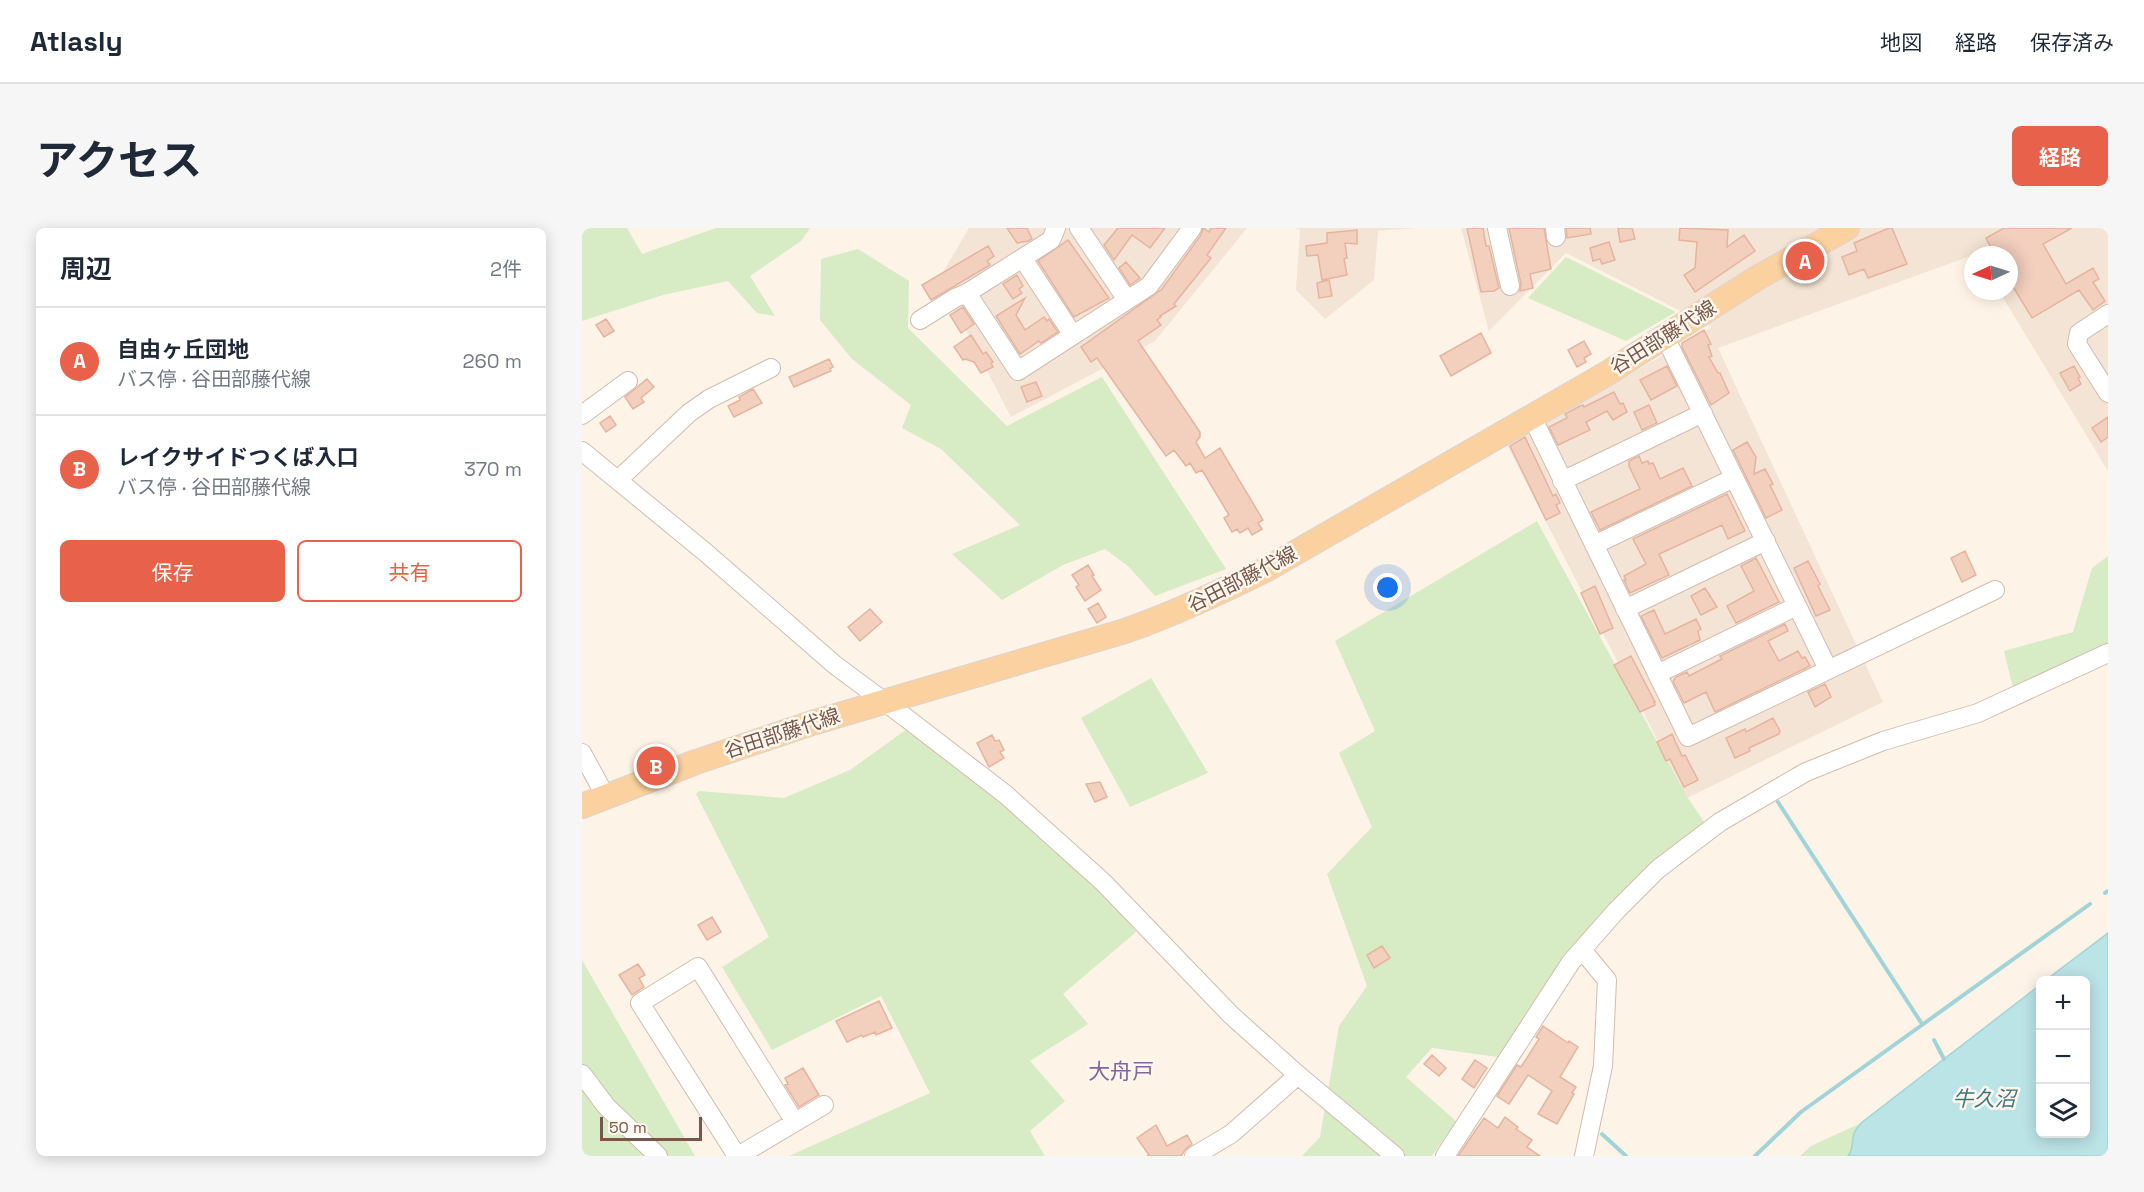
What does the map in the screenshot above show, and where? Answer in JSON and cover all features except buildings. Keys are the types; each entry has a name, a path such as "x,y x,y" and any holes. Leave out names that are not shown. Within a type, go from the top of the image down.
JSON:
{"main road":[{"name":"谷田部藤代線","path":"582,806 716,755 881,701 1071,648 1165,617 1267,569 1532,417 1665,337 1789,258 1844,228"}],"street":[{"path":"920,320 1023,259 1051,240 1056,228"},
{"path":"1079,228 1127,300"},
{"path":"967,293 1018,371 1149,286 1192,228"},
{"path":"1497,228 1510,286"},
{"path":"1023,259 1073,335"},
{"path":"2108,314 2079,333 2077,344 2108,393"},
{"path":"1665,337 1828,669"},
{"path":"618,480 689,413 709,399 771,368"},
{"path":"582,415 628,381"},
{"path":"1562,481 1703,413"},
{"path":"1532,417 1688,737 1995,590"},
{"path":"582,451 705,552 835,665 1005,795 1104,883 1231,1015 1298,1075 1395,1156"},
{"path":"1594,545 1734,477"},
{"path":"1625,609 1766,541"},
{"path":"1657,674 1797,606"},
{"path":"1445,1156 1467,1126 1531,1020 1571,962 1616,911 1658,869 1720,822 1806,772 1883,741 1978,713 2108,653"},
{"path":"582,753 606,797"},
{"path":"1582,951 1607,980 1603,1066 1584,1156"},
{"path":"795,1122 698,967 640,1003 737,1156 795,1122 824,1105"},
{"path":"582,1074 606,1106 658,1156"},
{"path":"1194,1156 1231,1134 1298,1075"}],"shaded area":[{"path":"969,228 1247,228 1155,341 1011,417 939,279"},
{"path":"1294,228 1416,228 1378,231 1374,280 1325,319 1296,290 1300,230"},
{"path":"1461,228 2108,228 2108,471 2004,300 2018,300 2018,246 1964,246 1964,258 1718,348 1883,702 1687,798 1507,445 1712,327 1566,253 1489,331"}],"green space":[{"path":"582,228 627,228 642,254 716,228 810,228 801,241 750,276 775,316 757,313 728,281 663,295 582,321"},
{"path":"858,249 909,281 908,328 1007,426 1102,377 1226,569 1155,596 1128,566 1105,549 1063,565 1002,600 952,554 1020,525 941,449 902,428 911,405 852,359 820,320 821,259"},
{"path":"1566,257 1676,312 1626,341 1528,298"},
{"path":"1537,521 1687,797 1705,823 1592,926 1498,1057 1432,1048 1406,1077 1456,1121 1432,1156 1302,1156 1320,1137 1339,1026 1367,986 1327,874 1372,827 1339,753 1375,731 1335,641"},
{"path":"2108,556 2108,646 2014,692 2004,651 2073,632 2092,568"},
{"path":"1151,678 1208,773 1130,807 1081,718"},
{"path":"907,729 1037,832 1102,888 1136,932 1063,994 1088,1024 1030,1061 1065,1101 1030,1131 1045,1156 789,1156 930,1093 881,996 772,1050 722,967 769,937 696,794 699,791 784,798 850,770"},
{"path":"582,960 695,1156 582,1156"},
{"path":"1861,1123 1854,1133 1851,1152 1848,1156 1800,1156 1811,1146"}],"water":[{"name":"牛久沼","path":"2108,933 2108,1156 1848,1156 1851,1152 1854,1133 1861,1123 2036,988 2036,1138 2090,1138 2090,976 2051,976"}],"waterway":[{"path":"1778,802 1922,1024"},
{"path":"1755,1156 1801,1112 2090,904"},
{"path":"1934,1040 1944,1059"},
{"path":"1602,1134 1626,1156"}],"place":[{"name":"自由ヶ丘団地","path":"1805,261"},
{"name":"レイクサイドつくば入口","path":"656,766"}],"district":[{"name":"大舟戸","path":"1121,1071"}]}
